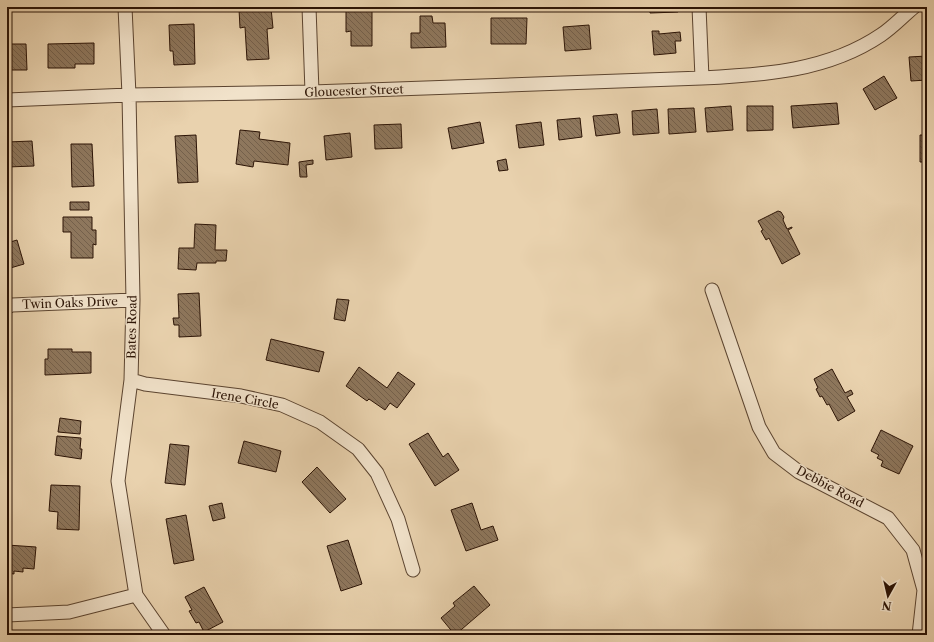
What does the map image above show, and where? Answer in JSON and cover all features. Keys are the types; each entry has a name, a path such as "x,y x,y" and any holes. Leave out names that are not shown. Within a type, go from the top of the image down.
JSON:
{"street":[{"name":"Bates Road","path":"125,7 129,95 133,300 131,380 118,481 136,595 164,635"},
{"path":"309,7 312,92"},
{"path":"699,7 702,78"},
{"name":"Gloucester Street","path":"7,100 129,95 312,92 702,78 759,74 808,67 836,58 859,48 881,35 914,7"},
{"name":"Debbie Road","path":"712,290 759,427 774,453 799,472 888,518 913,550 924,590 919,635"},
{"name":"Twin Oaks Drive","path":"7,307 12,305 133,300"},
{"name":"Irene Circle","path":"131,380 145,384 241,396 282,405 320,422 358,449 377,473 398,519 413,570"},
{"path":"7,615 69,612 136,595"}],"building":[{"path":"346,7 372,7 372,46 351,46 351,31 346,32"},
{"path":"650,7 678,7 678,12 650,13"},
{"path":"271,8 273,28 267,29 269,59 247,60 245,27 240,28 239,9"},
{"path":"420,16 432,16 433,23 445,23 446,47 411,48 411,33 420,33"},
{"path":"491,18 527,18 526,44 491,44"},
{"path":"194,24 195,64 174,65 173,51 170,51 169,25"},
{"path":"589,25 591,49 565,51 563,27"},
{"path":"652,31 659,31 659,34 680,32 681,41 675,41 676,53 654,55"},
{"path":"94,43 94,64 75,64 75,68 48,68 48,44"},
{"path":"7,44 26,44 27,70 10,70 10,68 7,68"},
{"path":"927,56 927,80 911,81 909,57"},
{"path":"884,76 897,98 875,110 863,89"},
{"path":"837,103 839,124 793,128 791,106"},
{"path":"731,106 733,130 707,132 705,108"},
{"path":"747,106 773,106 773,130 747,131"},
{"path":"694,108 696,132 669,134 668,109"},
{"path":"657,109 659,133 633,135 632,111"},
{"path":"617,114 620,133 596,136 593,116"},
{"path":"580,118 582,137 559,140 557,120"},
{"path":"480,122 484,143 452,149 448,128"},
{"path":"541,122 544,145 519,148 516,125"},
{"path":"401,124 402,148 375,149 374,125"},
{"path":"240,130 260,132 259,139 290,143 288,165 254,161 253,167 236,164"},
{"path":"350,133 352,157 326,160 324,136"},
{"path":"196,135 198,182 178,183 175,136"},
{"path":"920,135 927,135 927,162 920,162"},
{"path":"32,141 34,166 7,167 7,142"},
{"path":"71,144 92,144 94,186 72,187"},
{"path":"506,159 508,170 499,171 497,161"},
{"path":"313,160 313,164 306,165 307,177 300,177 299,162"},
{"path":"70,202 89,202 89,210 70,210"},
{"path":"778,211 781,212 784,217 783,220 787,229 792,227 788,230 800,254 782,264 769,238 766,240 758,221"},
{"path":"63,217 92,217 92,230 96,230 96,245 93,244 93,258 71,258 71,232 63,232"},
{"path":"195,224 216,225 215,250 227,250 226,261 216,261 216,263 197,263 196,270 178,269 179,248 194,248"},
{"path":"17,240 24,264 7,269 7,243"},
{"path":"199,293 201,336 179,337 179,325 174,325 173,318 179,318 178,294"},
{"path":"337,299 349,300 345,321 334,319"},
{"path":"271,339 324,352 319,372 266,360"},
{"path":"48,349 72,349 72,352 91,352 91,373 45,375 45,359 48,359"},
{"path":"359,367 387,388 398,372 415,384 397,408 390,403 385,410 369,399 367,401 346,386"},
{"path":"832,369 845,393 851,390 853,394 847,397 855,411 838,421 829,404 827,405 822,396 820,397 816,389 818,388 814,379"},
{"path":"60,418 81,421 80,434 58,432"},
{"path":"881,430 913,446 899,474 881,466 883,461 877,458 879,455 871,451"},
{"path":"428,433 443,457 448,453 459,470 435,486 409,444"},
{"path":"57,436 81,438 81,459 55,455"},
{"path":"244,441 281,451 276,472 238,463"},
{"path":"170,444 189,446 185,485 165,483"},
{"path":"317,467 346,499 330,513 302,482"},
{"path":"51,485 80,486 79,530 57,529 58,512 49,511"},
{"path":"222,503 225,518 213,521 209,506"},
{"path":"472,503 481,530 493,526 498,540 466,551 451,510"},
{"path":"186,515 194,560 174,564 166,519"},
{"path":"348,540 362,584 341,591 327,546"},
{"path":"7,545 36,547 34,569 23,568 23,572 14,571 14,574 7,573"},
{"path":"474,586 490,605 455,635 441,618 455,606 453,603"},
{"path":"204,587 223,622 204,632 199,622 196,623 189,611 192,610 185,597"}]}
